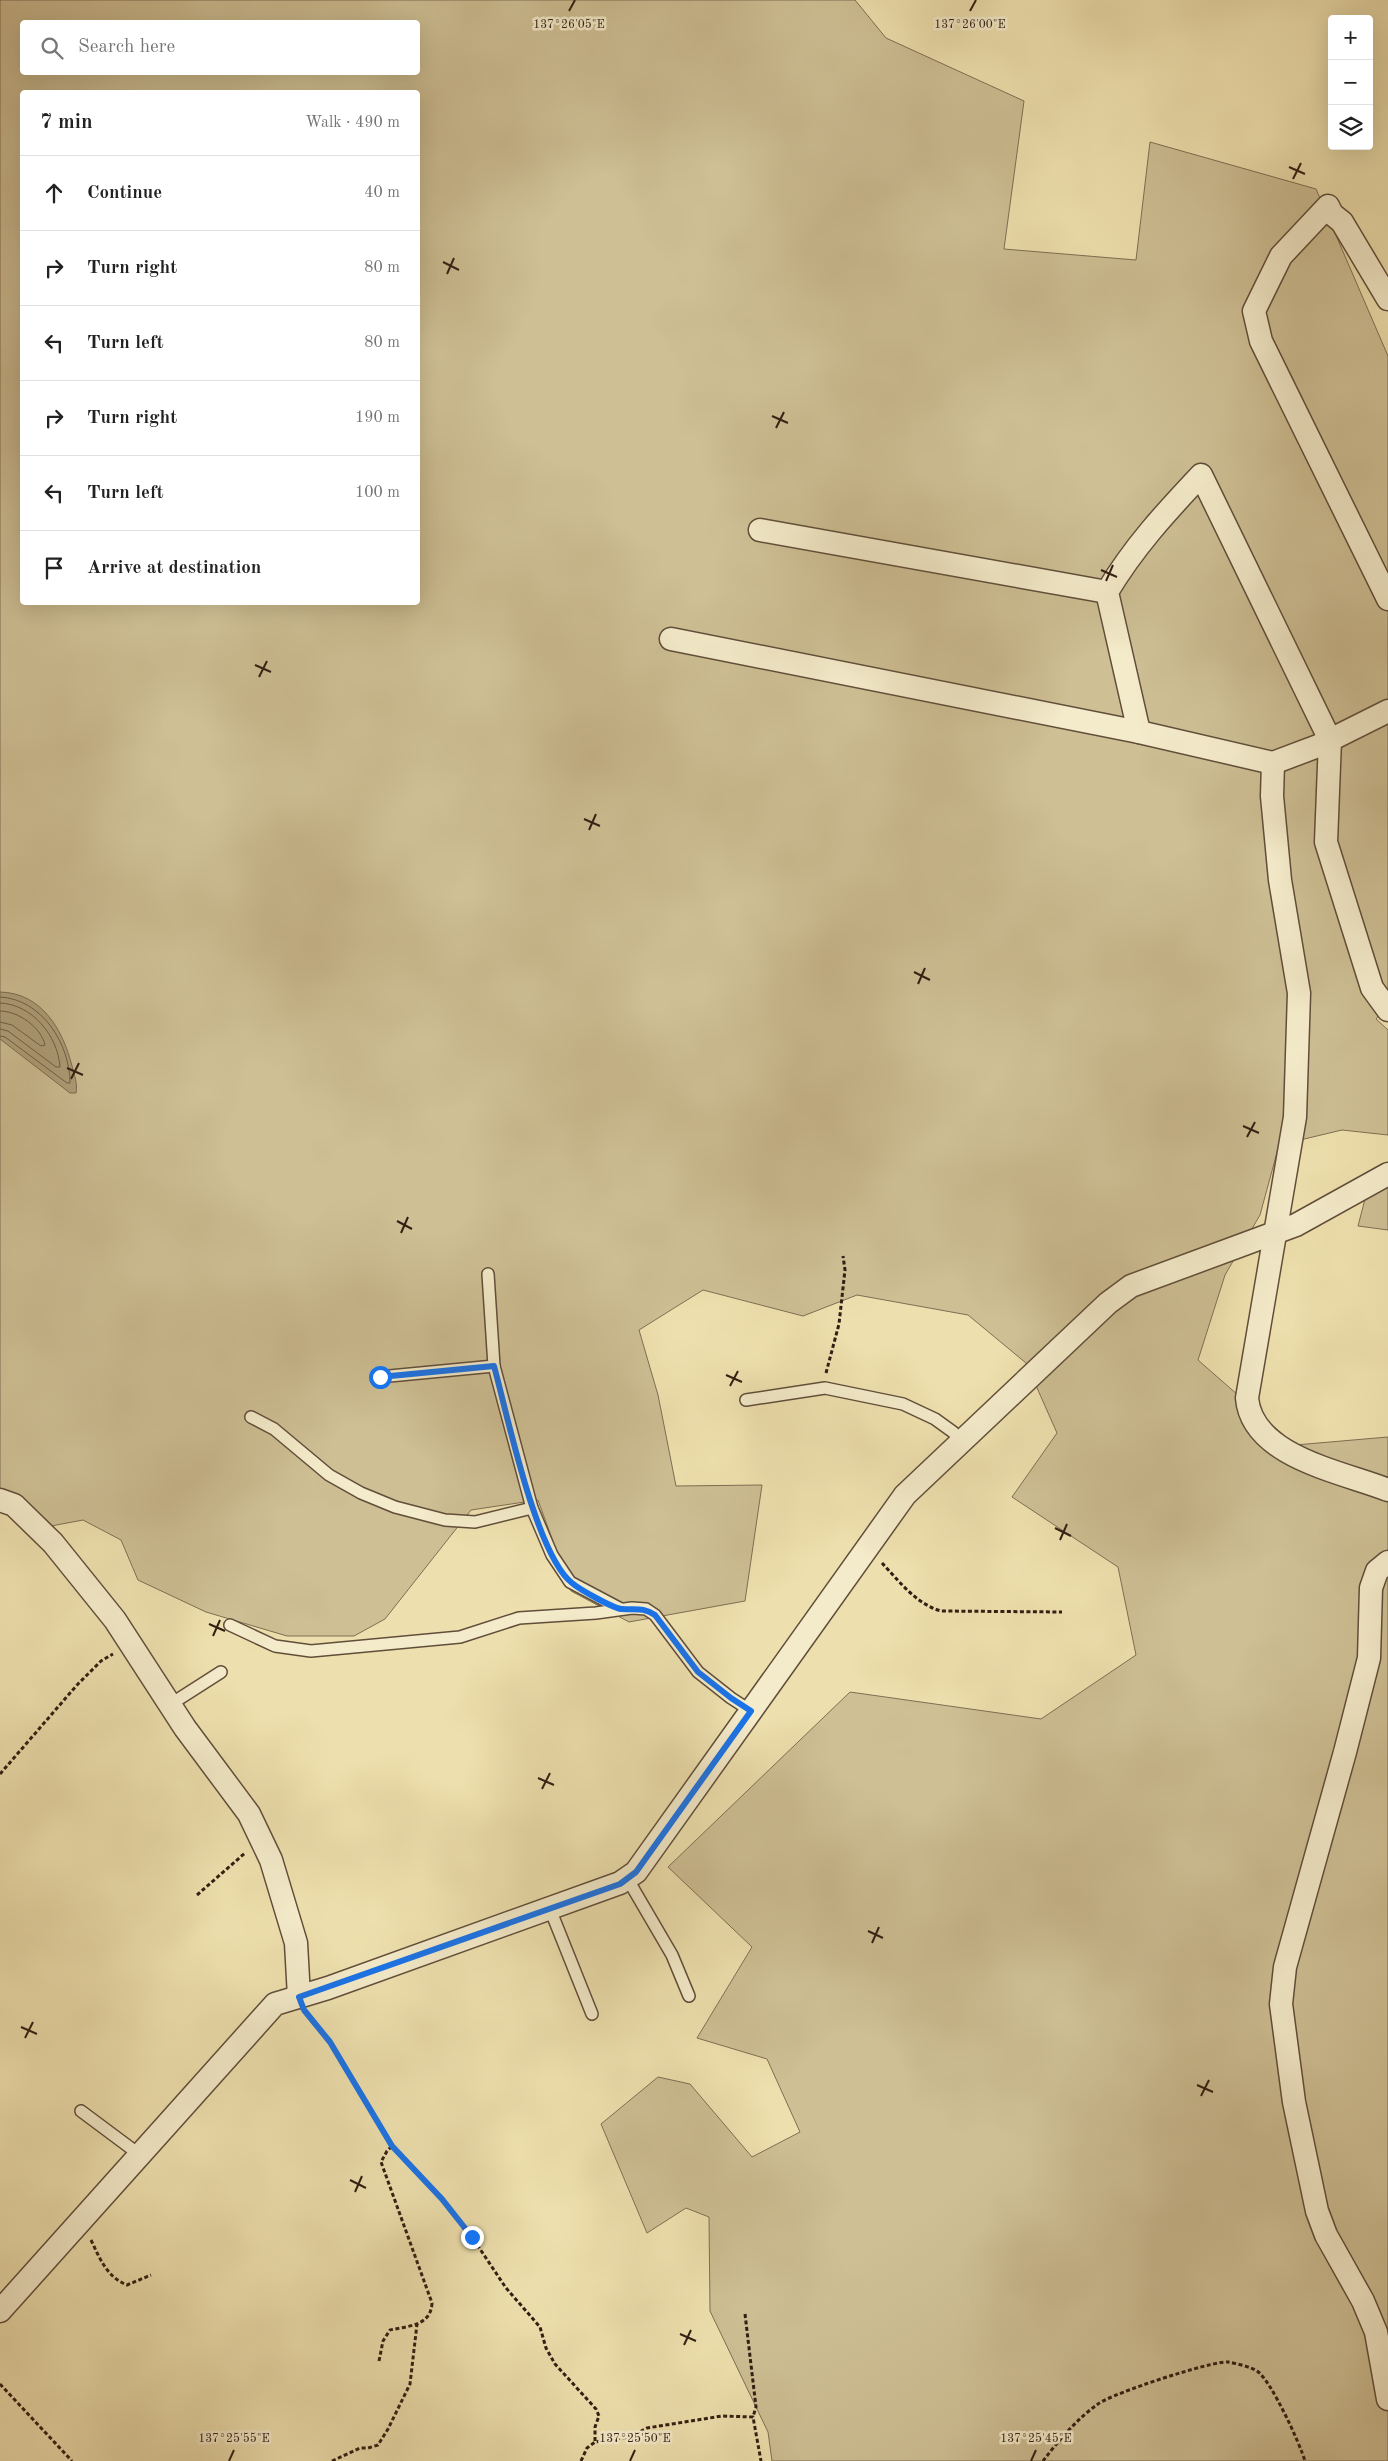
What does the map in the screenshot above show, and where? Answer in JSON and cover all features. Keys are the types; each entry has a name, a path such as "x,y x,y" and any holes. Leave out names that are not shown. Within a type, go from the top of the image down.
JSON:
{"street":[{"path":"1388,299 1342,222 1332,214 1328,206 1281,256 1254,311 1261,342 1388,599"},
{"path":"1139,732 1107,592 1123,564 1201,475 1330,740 1326,842 1372,988 1388,1010"},
{"path":"760,530 1107,592"},
{"path":"671,639 1139,732 1273,763 1318,746 1388,711"},
{"path":"1273,763 1272,796 1280,880 1298,993 1295,1117 1247,1398 1248,1410 1254,1424 1267,1438 1294,1454 1322,1468 1388,1490"},
{"path":"0,2312 275,2004 620,1884 636,1872 905,1495 1108,1303 1132,1286 1296,1225 1388,1174"},
{"path":"0,1500 14,1505 53,1543 115,1620 185,1728 249,1814 271,1860 296,1943 299,1997"},
{"path":"1388,1562 1377,1571 1371,1588 1369,1658 1285,1968 1280,2004 1294,2102 1316,2211 1326,2234 1363,2301 1376,2332 1388,2399"}],"lane":[{"path":"488,1274 494,1366 532,1508 552,1555 570,1582 621,1610"},
{"path":"380,1377 494,1366"},
{"path":"746,1400 825,1388 903,1404 935,1419 953,1432 961,1442"},
{"path":"251,1417 274,1429 329,1475 361,1493 395,1507 444,1520 475,1522 532,1508"},
{"path":"230,1625 275,1646 291,1650 318,1651 460,1637 519,1618 646,1609 655,1615 698,1672 751,1711"},
{"path":"171,1704 221,1672"},
{"path":"627,1878 672,1955 689,1996"},
{"path":"550,1909 592,2014"},
{"path":"81,2111 140,2155"}],"path":[{"path":"825,1388 826,1369 839,1324 845,1270 843,1256"},
{"path":"867,1548 912,1595 929,1608 941,1612 1062,1612"},
{"path":"0,1774 101,1661 131,1644"},
{"path":"196,1895 239,1857 262,1842"},
{"path":"299,1997 304,2010 330,2042 392,2146 442,2199 472,2237 506,2288 540,2327 546,2348 555,2364 596,2409 598,2416 594,2442"},
{"path":"379,2362 383,2341 390,2330 421,2324 431,2311 432,2303 381,2162 386,2151 392,2146"},
{"path":"82,2221 104,2266 114,2280 127,2286 151,2275"},
{"path":"745,2314 756,2407 753,2417 761,2461"},
{"path":"332,2461 360,2448 378,2445 388,2429 410,2384 417,2324"},
{"path":"1043,2461 1055,2446 1099,2403 1148,2382 1227,2362 1257,2371 1272,2391 1301,2448 1305,2461"},
{"path":"0,2384 72,2461"},
{"path":"582,2461 587,2448 594,2442 630,2437 647,2428 722,2416 753,2417"}],"shaded area":[{"path":"0,0 855,0 886,38 1024,101 1004,249 1136,260 1150,142 1316,189 1388,356 1388,1003 1376,1019 1388,1030 1388,1135 1342,1130 1279,1145 1260,1215 1225,1275 1198,1360 1295,1445 1388,1437 1388,2461 772,2461 768,2432 710,2311 709,2217 686,2208 647,2233 601,2124 658,2077 690,2084 752,2157 800,2132 767,2059 697,2038 752,1947 668,1867 850,1692 1041,1719 1136,1655 1118,1567 1012,1497 1057,1433 1026,1363 968,1315 857,1295 803,1316 703,1290 639,1330 658,1395 676,1486 762,1485 745,1601 629,1622 571,1591 538,1500 471,1510 385,1619 354,1636 287,1636 206,1612 138,1580 121,1540 83,1520 51,1526 0,1496"},
{"path":"1388,1187 1388,1230 1358,1226 1365,1199"}],"water":[{"path":"0,992 15,994 28,999 39,1006 48,1016 63,1039 76,1079 76,1093 70,1093 0,1039"}],"route":[{"path":"380,1377 494,1366 532,1508 552,1555 570,1582 621,1610 632,1608 646,1609 655,1615 688,1662 731,1698 751,1711 636,1872 620,1884 299,1997 304,2010 330,2042 392,2146 442,2199 472,2237"}]}
